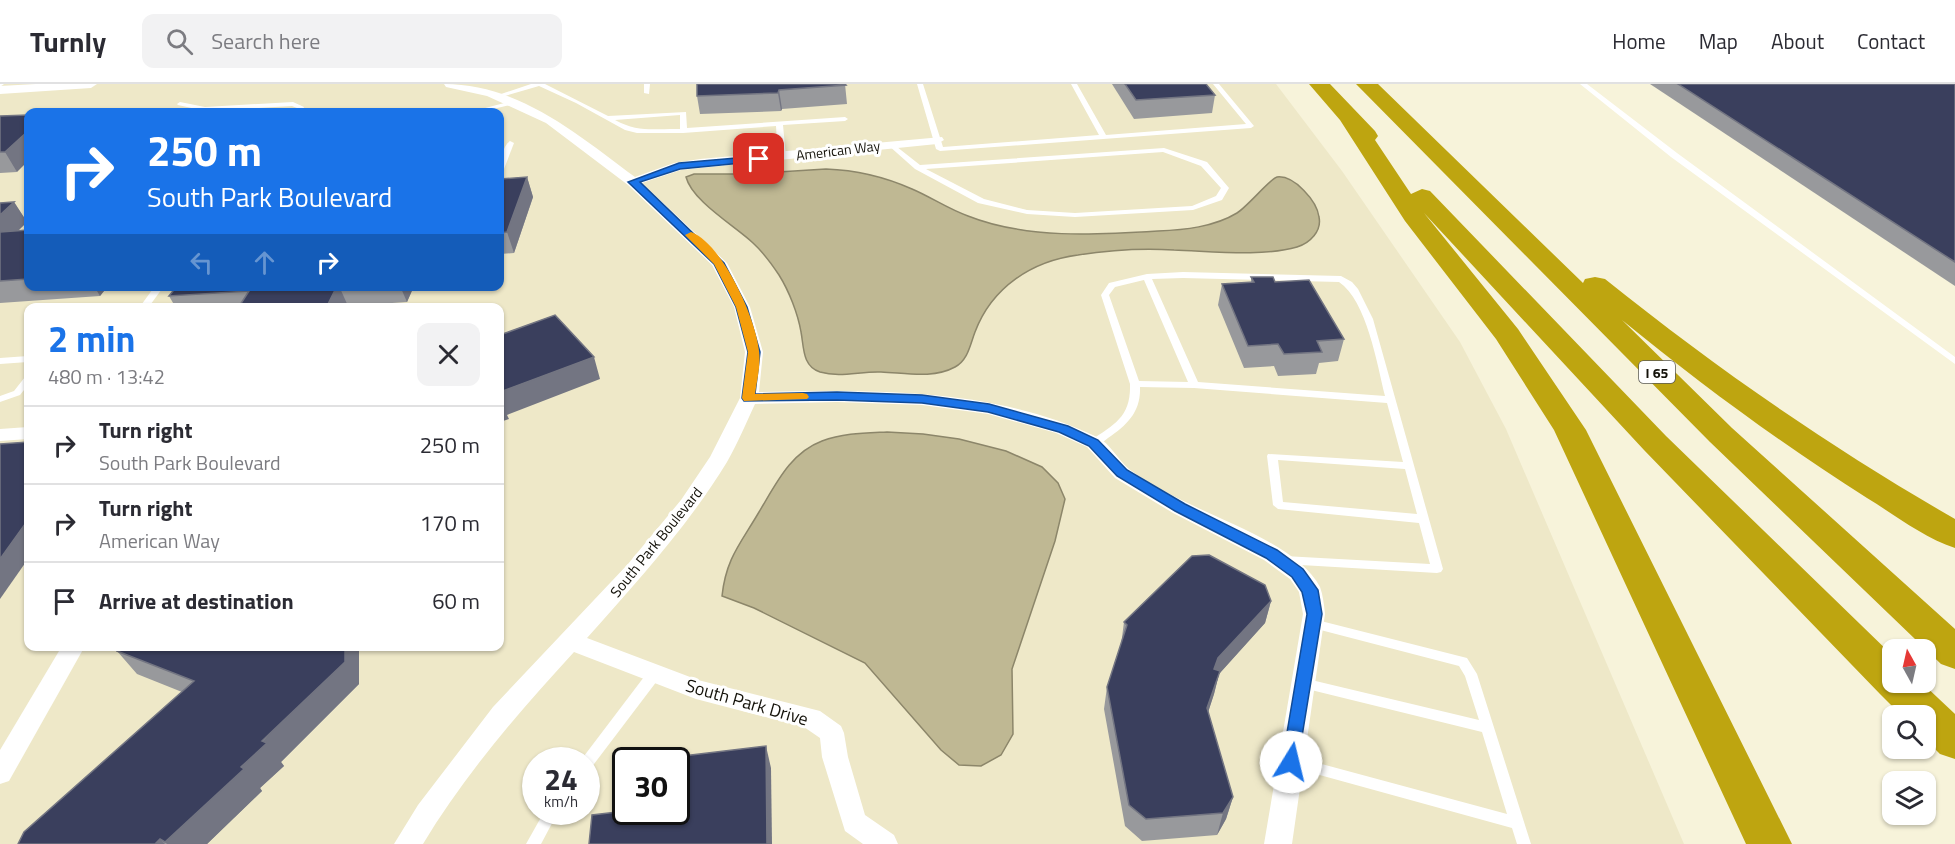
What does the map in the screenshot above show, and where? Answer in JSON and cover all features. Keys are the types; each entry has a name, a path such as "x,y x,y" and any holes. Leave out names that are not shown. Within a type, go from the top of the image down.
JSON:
{"highway":[{"path":"1319,84 1655,443 1882,670"},
{"name":"I 65","path":"1366,84 1721,435 1955,653"},
{"path":"1352,120 1414,216 1508,335 1570,430 1724,746 1768,844"},
{"path":"1428,146 1675,351 1785,429 1907,508 1955,536"},
{"path":"1905,693 1955,741"}],"street":[{"path":"0,90 91,84"},
{"name":"South Park Boulevard","path":"408,844 427,813 502,714 572,642 636,570 688,505 719,459 748,398 754,352 742,307 719,263 633,182 550,120 505,99 450,84"},
{"name":"American Way","path":"633,182 679,166 937,140"},
{"path":"748,398 837,396 922,399 978,406 1063,429 1094,443 1122,473 1180,508 1280,560 1298,573 1310,590 1314,614 1291,762 1282,843"},
{"path":"0,435 24,433"},
{"name":"South Park Drive","path":"572,642 696,688 811,718 832,733 835,757 854,822 884,844"},
{"path":"0,773 71,651"}],"lane":[{"path":"483,108 539,84 637,132 683,131 845,119"},
{"path":"647,84 647,93"},
{"path":"920,84 940,149 1251,126 1216,84"},
{"path":"1074,84 1104,137"},
{"path":"1582,84 1674,155 1955,361"},
{"path":"180,104 200,108"},
{"path":"223,108 293,104 301,108"},
{"path":"607,118 684,113 683,131"},
{"path":"779,124 782,157"},
{"path":"504,159 510,143"},
{"path":"891,144 918,167 981,201 1027,212 1075,215 1193,208 1219,198 1225,188 1204,164 1164,150 918,167"},
{"path":"1094,443 1134,412 1137,398 1135,384 1105,295 1112,285 1147,277 1183,275 1341,279 1351,284 1366,315 1437,569 1280,560"},
{"path":"1147,277 1194,385"},
{"path":"147,303 156,291"},
{"path":"0,362 24,359"},
{"path":"0,399 17,393 24,384"},
{"path":"1135,384 1194,385 1391,400"},
{"path":"1409,466 1272,456 1278,505 1423,519"},
{"path":"1313,624 1462,662 1471,674 1524,844"},
{"path":"599,747 655,673"},
{"path":"1304,683 1488,728"},
{"path":"1291,762 1518,823"},
{"path":"533,844 544,825"}],"shaded area":[{"path":"0,84 1276,84 1342,171 1460,342 1506,429 1684,844 0,844"},
{"path":"826,169 870,175 891,181 961,213 990,223 1013,229 1062,234 1168,231 1209,225 1237,213 1274,179 1284,177 1304,190 1314,204 1319,217 1319,227 1317,232 1302,245 1268,252 1138,249 1061,258 1030,270 1003,289 982,316 966,356 959,364 947,371 929,374 873,372 828,374 814,369 807,361 793,303 783,281 770,262 753,243 696,195 686,177 694,174 748,174"},
{"path":"887,432 959,439 1006,451 1042,467 1058,483 1065,499 1055,541 1012,669 1013,734 1001,755 981,766 959,765 941,750 865,663 754,608 722,596 727,571 735,551 792,461 811,446 830,438"}],"building":[{"path":"697,84 846,85 779,90 778,93 697,96"},
{"path":"1125,84 1206,84 1215,95 1136,100"},
{"path":"1678,84 1955,84 1955,262"},
{"path":"24,115 24,135 5,152 0,152 0,116"},
{"path":"527,177 507,232 504,232 504,179"},
{"path":"14,202 0,215 0,203"},
{"path":"24,230 24,279 0,281 0,232"},
{"path":"1251,277 1273,277 1275,282 1309,280 1344,339 1317,341 1322,352 1284,354 1278,344 1248,346 1222,284 1254,282"},
{"path":"173,291 249,291 169,296"},
{"path":"249,291 334,291 328,303 241,303"},
{"path":"555,315 594,357 504,391 504,334"},
{"path":"24,442 24,526 0,559 0,444"},
{"path":"1209,555 1265,585 1271,601 1218,658 1214,669 1220,671 1207,708 1233,797 1223,813 1146,819 1129,805 1107,687 1127,625 1124,622 1192,556"},
{"path":"117,651 345,651 345,662 262,741 267,743 241,767 244,769 165,842 160,839 155,844 18,844 24,832 194,681"},
{"path":"766,746 767,844 589,844 591,825 600,825 600,814 612,813 612,825 690,825 690,755"}],"slow traffic":[{"path":"691,235 719,263 742,307 754,352 748,398 803,397"}],"route":[{"path":"759,159 679,166 633,182 719,263 742,307 754,352 748,398 837,396 922,399 989,408 1063,429 1094,443 1122,473 1180,508 1272,554 1298,573 1310,590 1314,614 1291,762"}]}
